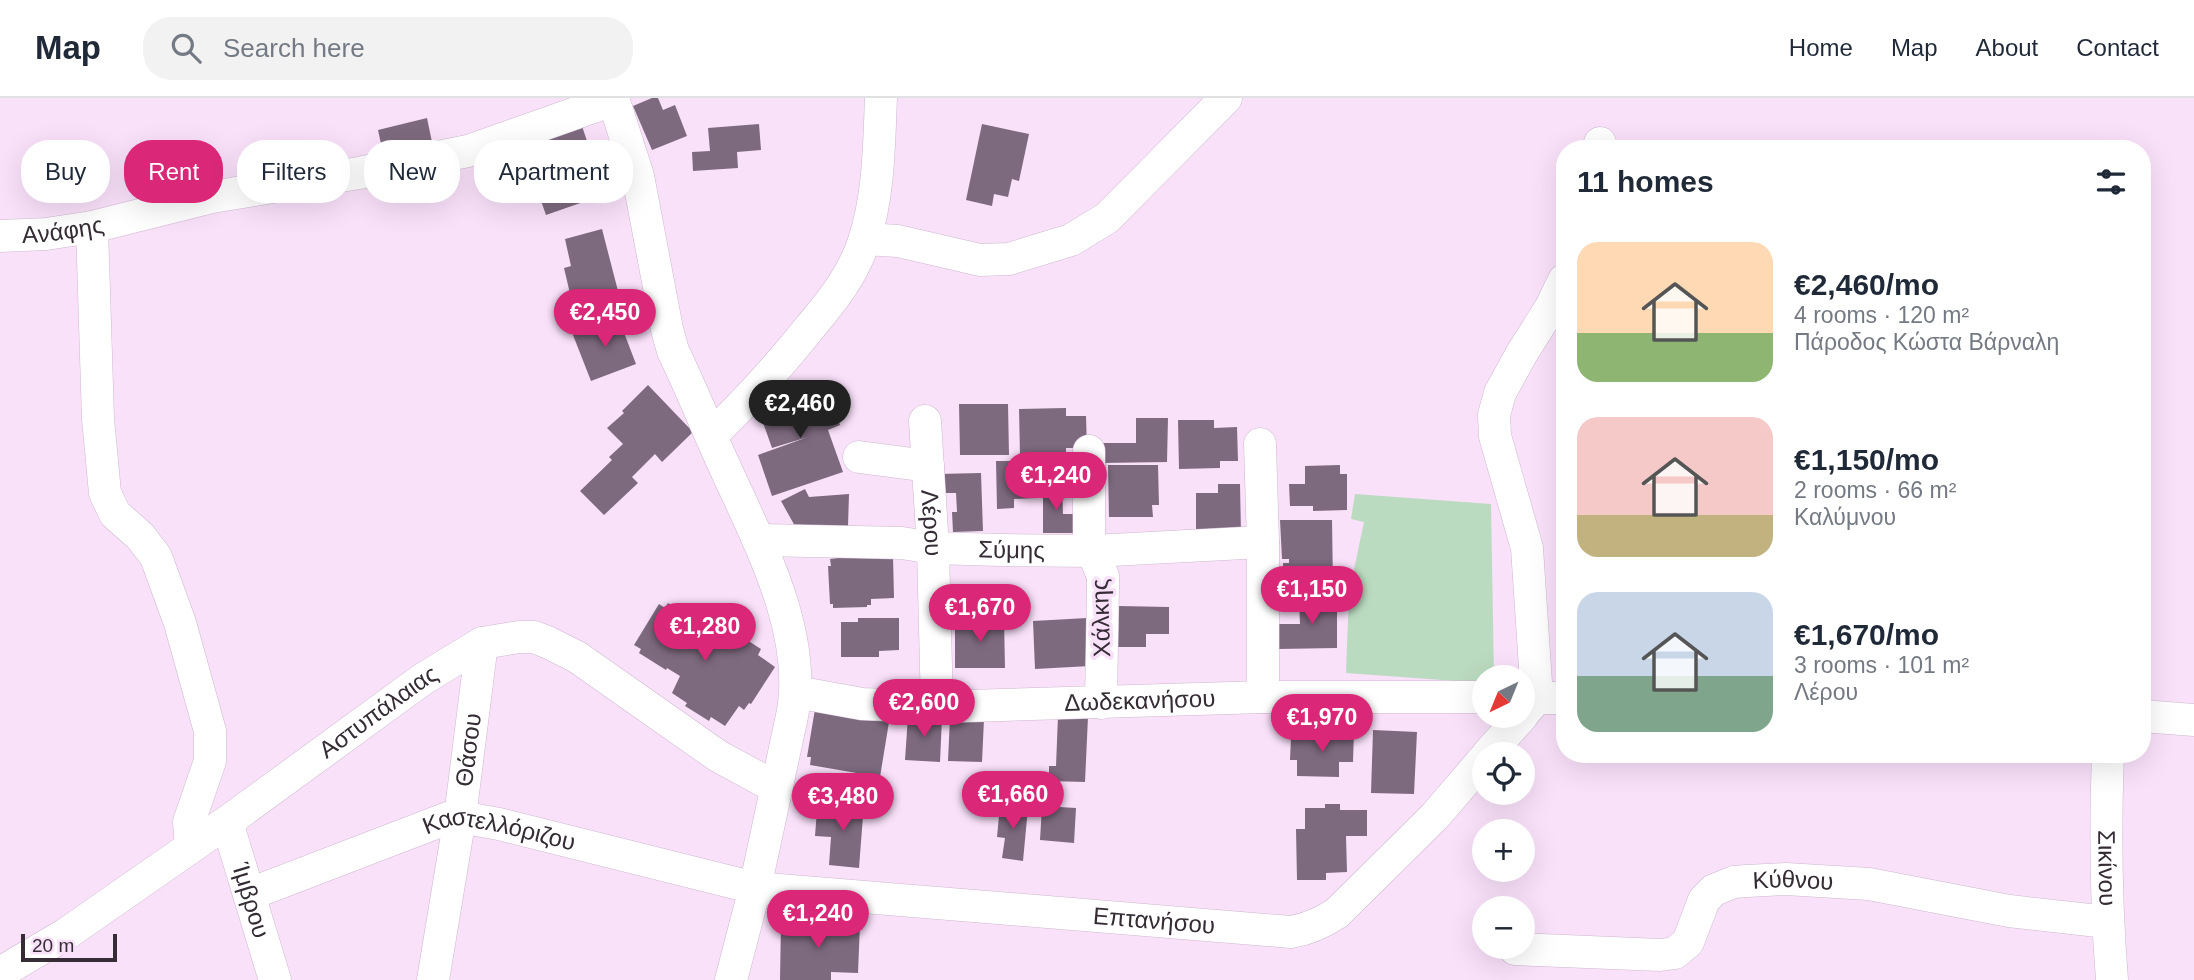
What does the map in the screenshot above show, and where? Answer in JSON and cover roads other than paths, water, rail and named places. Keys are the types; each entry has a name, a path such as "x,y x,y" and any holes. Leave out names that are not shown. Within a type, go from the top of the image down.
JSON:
{"street":[{"path":"711,436 768,379 831,302 851,270 865,239 878,166 881,98"},
{"path":"865,239 898,241 980,260 1009,259 1071,240 1107,218 1226,98"},
{"path":"613,99 638,176 673,351 758,540 779,597 796,669 796,692 755,888 731,980"},
{"name":"Ανάφης","path":"0,236 46,234 92,227 212,197 359,173 468,150 613,99"},
{"path":"92,227 98,419 105,493 115,514 141,536 156,557 180,623 210,731 211,761 189,822 191,846"},
{"path":"1532,665 1527,548 1494,436 1494,415 1500,393 1556,297"},
{"name":"Λέρου","path":"925,421 933,548 937,707"},
{"path":"1260,444 1263,697"},
{"name":"Χάλκης","path":"1089,451 1089,543 1103,576 1101,703"},
{"path":"859,457 928,466"},
{"name":"Σύμης","path":"758,540 902,542 933,548 1093,551 1263,542"},
{"name":"Αστυπάλαιας","path":"0,973 66,934 227,822 423,679 482,643 519,637 534,637 547,642 577,657 718,756 775,787"},
{"name":"Θάσου","path":"433,980 460,817 482,643"},
{"name":"Δωδεκανήσου","path":"796,692 862,704 937,707 1263,697 1472,697"},
{"path":"2151,717 2194,719"},
{"path":"1500,742 1513,728"},
{"name":"Σικίνου","path":"2108,763 2105,821 2112,980"},
{"name":"Επτανήσου","path":"755,888 1254,930 1300,930 1324,922 1337,913 1435,816 1472,774"},
{"name":"Καστελλόριζου","path":"250,894 448,818 460,817 499,824 755,888"},
{"name":"Ίμβρου","path":"227,822 275,980"},
{"name":"Κύθνου","path":"1535,949 1660,955 1675,953 1688,942 1704,900 1714,890 1734,883 1773,880 1868,884 2008,911 2108,922"}]}
